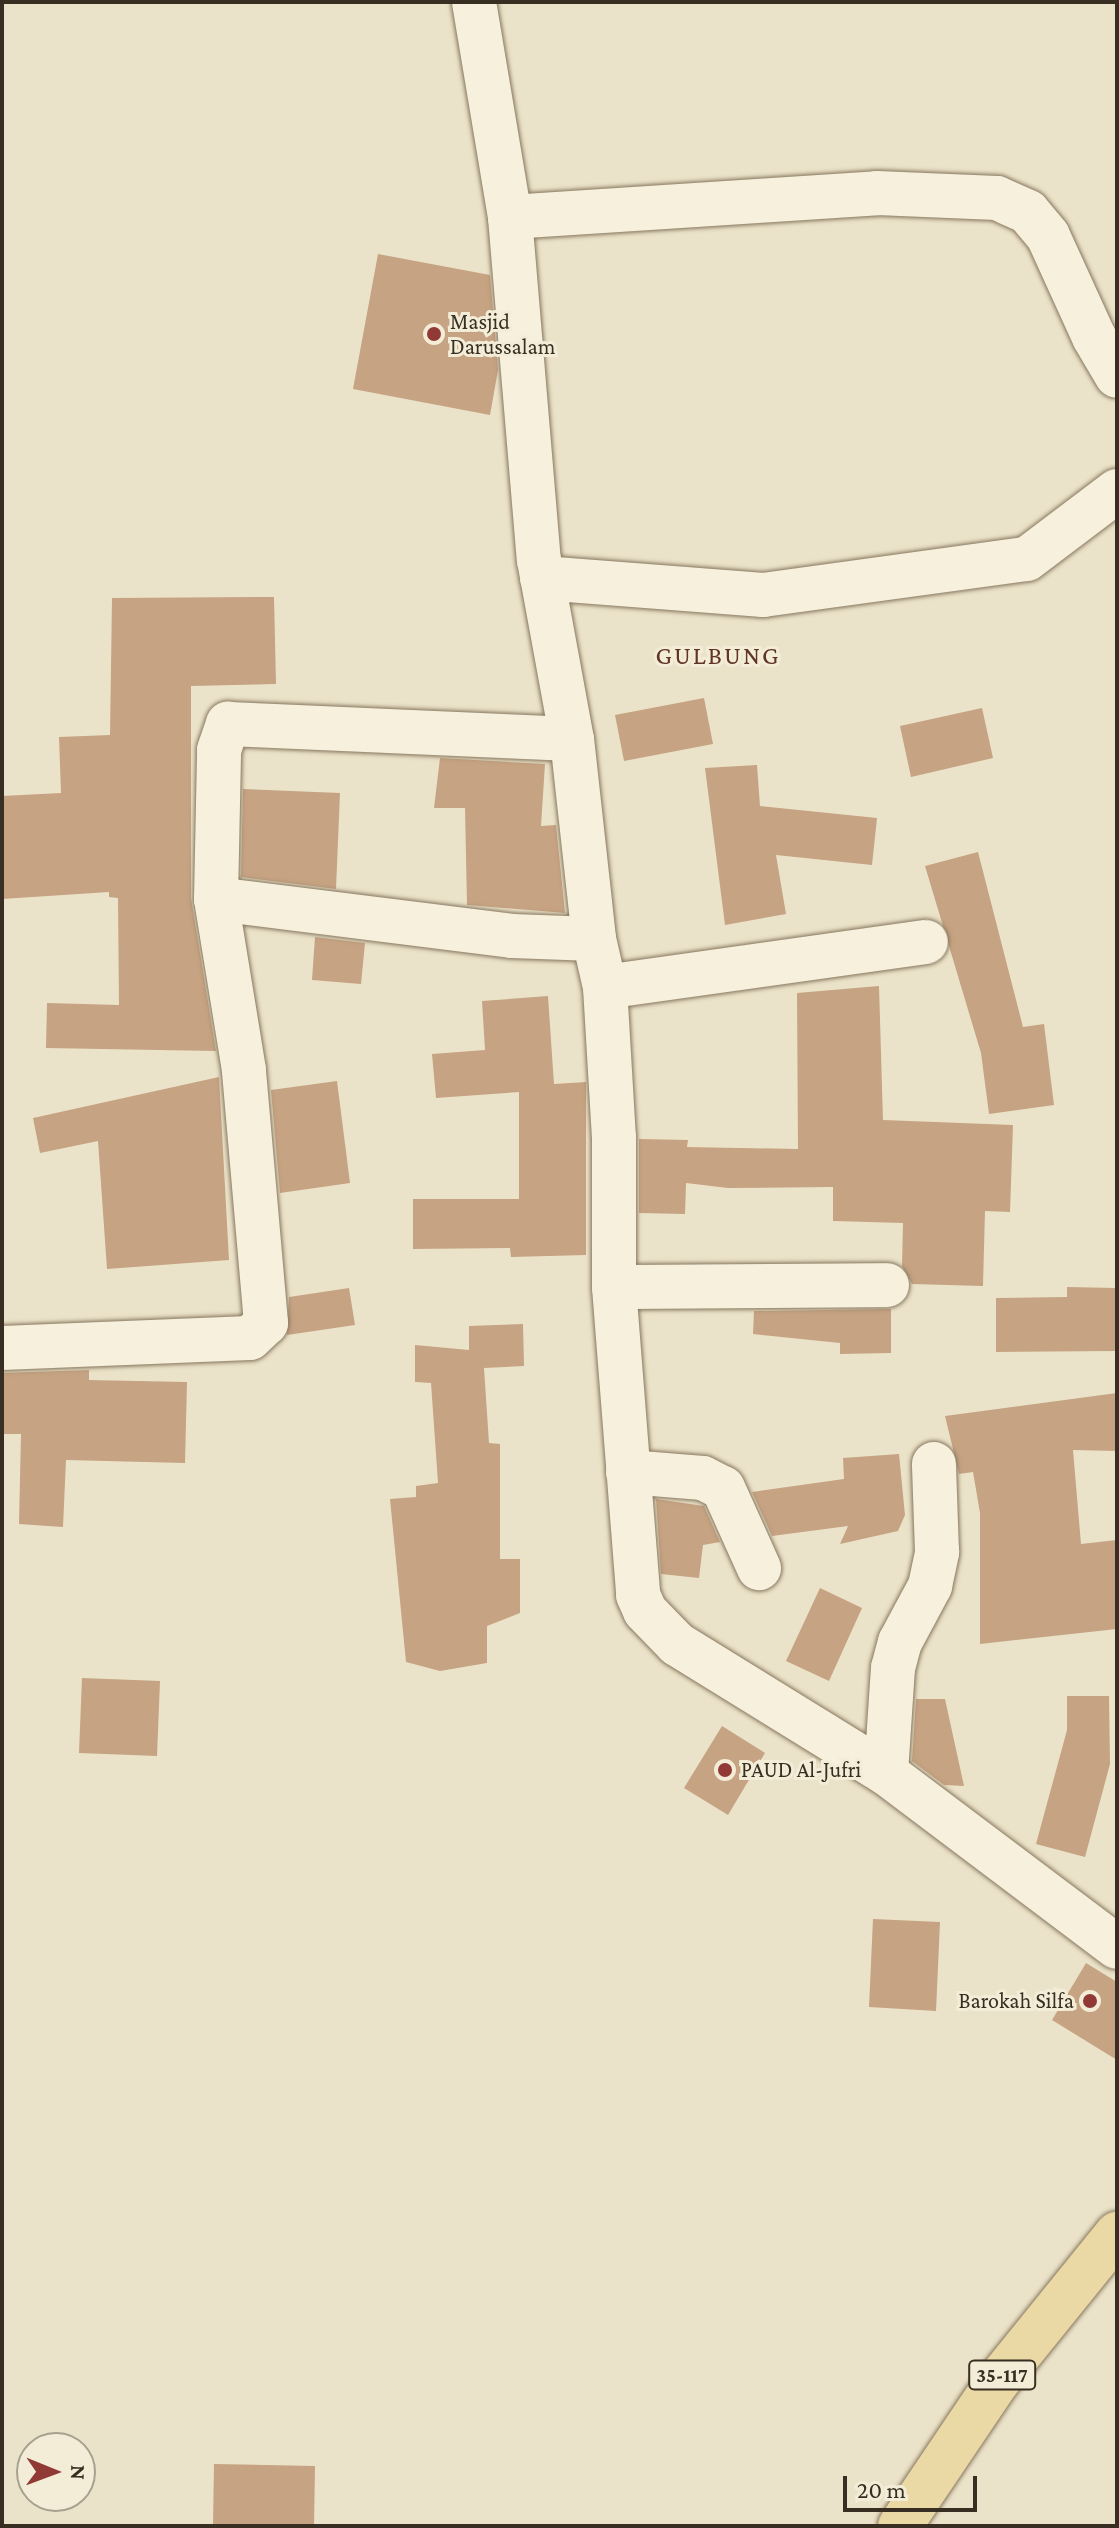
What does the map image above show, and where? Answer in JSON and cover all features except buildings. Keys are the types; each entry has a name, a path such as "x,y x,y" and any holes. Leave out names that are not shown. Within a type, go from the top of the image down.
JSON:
{"main road":[{"name":"35-117","path":"900,2526 997,2382 1117,2234"}],"street":[{"path":"474,2 510,217 542,578 572,739 594,939 605,987 614,1137 614,1287 638,1595 655,1622 677,1644 886,1773 1117,1947"},
{"path":"510,217 877,193 997,198 1028,212 1048,236 1117,376"},
{"path":"542,578 763,595 1027,559 1117,491"},
{"path":"2,1348 250,1338 266,1323 244,1070 216,899 220,740 235,721 572,739"},
{"path":"216,899 512,936 594,939"},
{"path":"605,987 926,942"},
{"path":"614,1287 887,1285"},
{"path":"886,1773 893,1668 900,1642 930,1586 937,1552 934,1464"},
{"path":"628,1472 703,1478 723,1488 759,1568"}],"place":[{"name":"Masjid Darussalam","path":"434,334"},
{"name":"PAUD Al-Jufri","path":"725,1770"},
{"name":"Barokah Silfa","path":"1090,2001"}],"district":[{"name":"GULBUNG","path":"718,656"}]}
